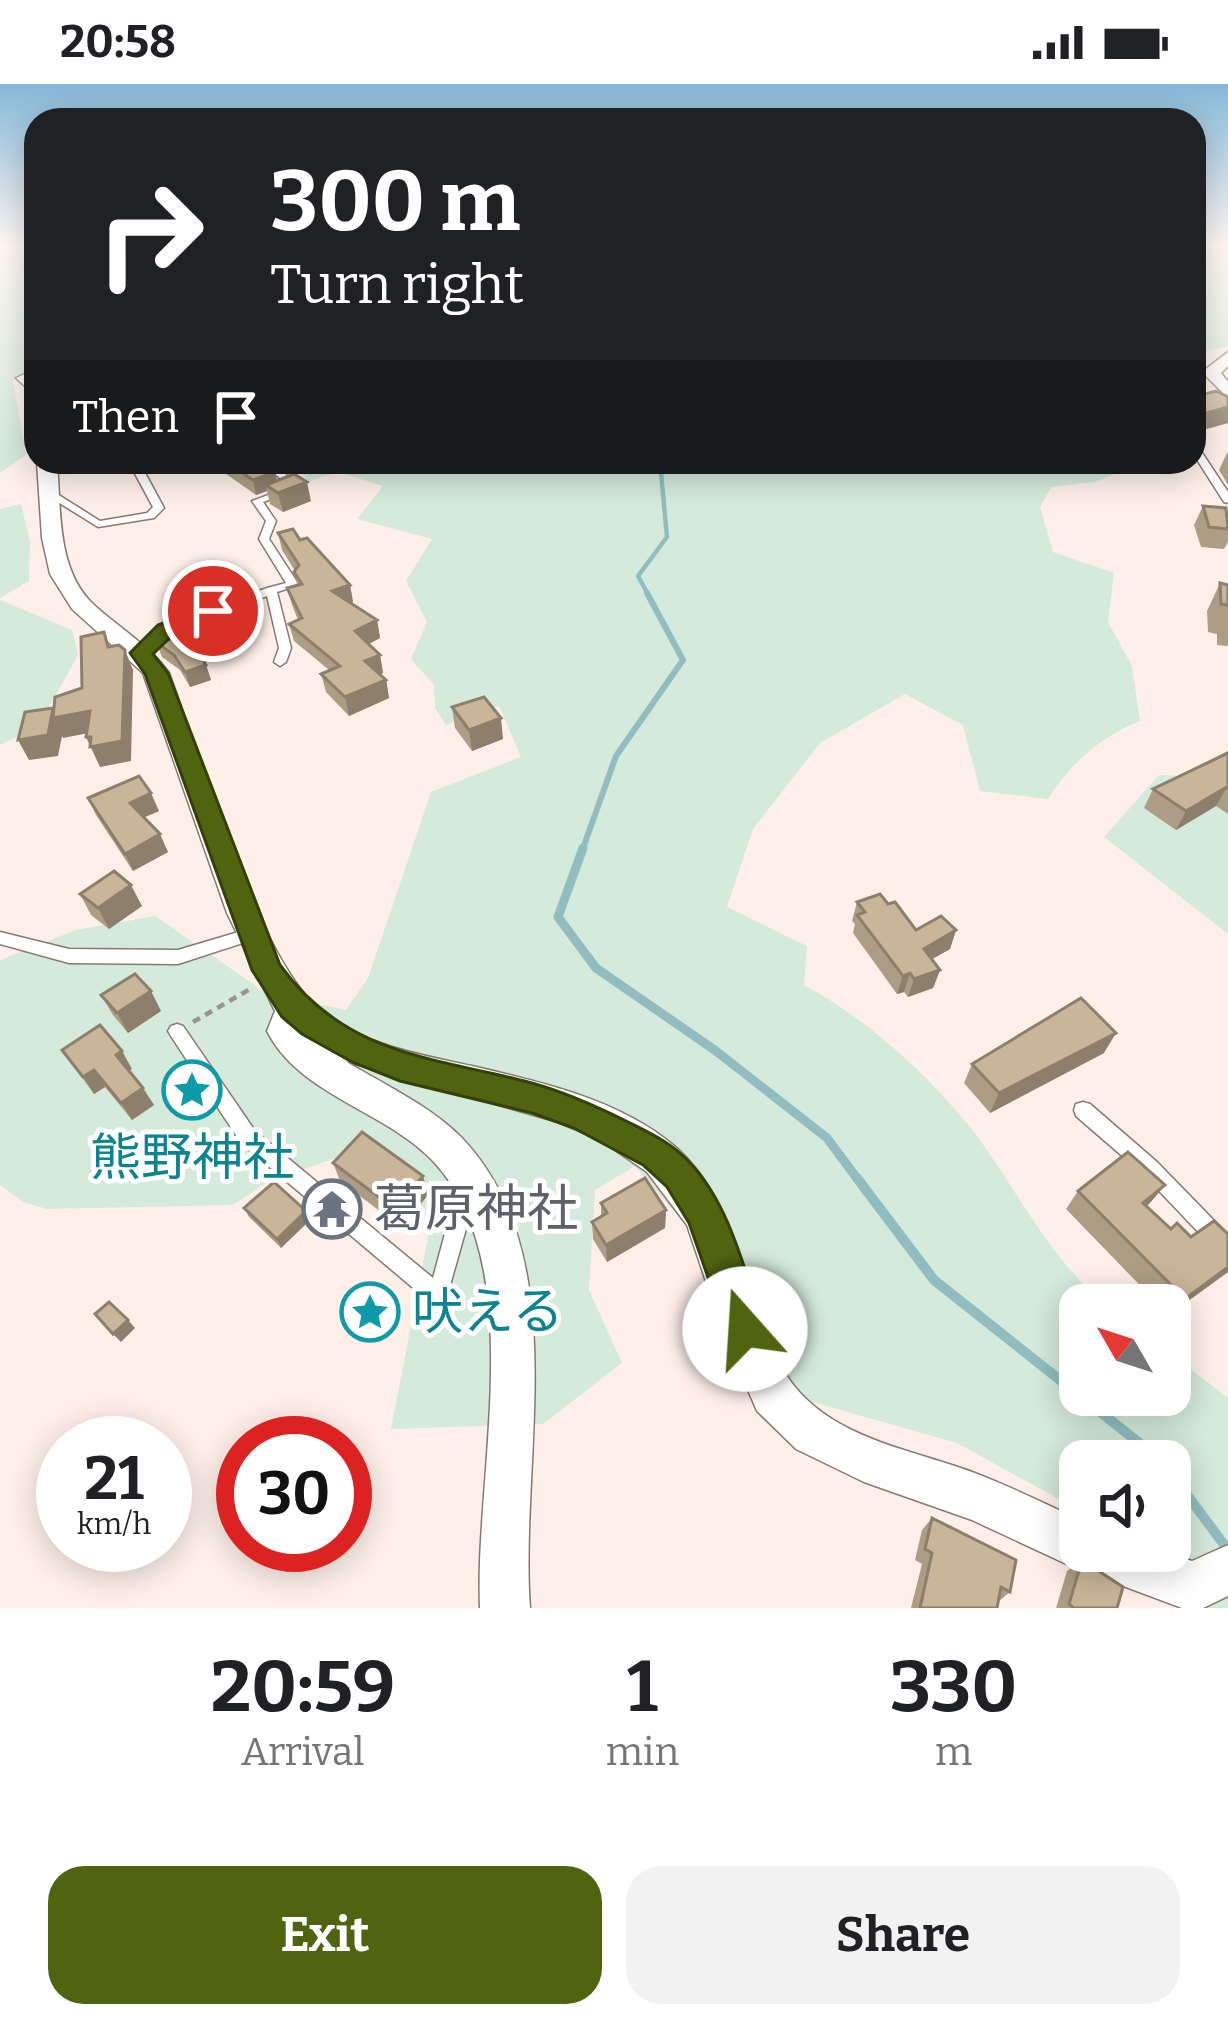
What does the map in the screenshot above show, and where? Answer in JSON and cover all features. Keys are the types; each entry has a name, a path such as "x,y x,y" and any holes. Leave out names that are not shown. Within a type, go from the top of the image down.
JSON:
{"street":[{"path":"1228,357 1211,372 1228,393"},
{"path":"48,478 62,582 80,605 141,653 156,673 252,934 282,992 313,1025 363,1053 400,1066 533,1098 586,1118 655,1154 679,1176 705,1214 758,1365 774,1397 793,1418 864,1461 972,1496 1059,1536"},
{"path":"282,992 285,1031 295,1045 431,1137 477,1186 496,1226 507,1264 512,1311 499,1523 506,1608"},
{"path":"1169,1572 1213,1584"}],"lane":[{"path":"1206,466 1228,500"},
{"path":"48,478 98,524 150,516 159,508 140,474"},
{"path":"141,653 166,629 293,585 264,539 271,521 257,502 290,490 280,474"},
{"path":"272,590 285,648 280,662"},
{"path":"0,938 69,956 178,957 252,934"},
{"path":"177,1031 248,1137 438,1296 464,1204 431,1137"},
{"path":"1083,1110 1150,1168 1228,1249"}],"path":[{"path":"177,1031 282,992"}],"green space":[{"path":"0,318 24,318 24,373 13,381 24,456 0,473"},
{"path":"1206,318 1228,318 1228,346 1206,351"},
{"path":"304,474 332,474 307,482"},
{"path":"344,474 1114,474 1095,482 1051,487 1040,507 1053,552 1114,573 1108,622 1132,666 1140,721 1088,752 1048,799 980,791 963,725 905,694 820,743 753,829 727,907 807,946 804,985 870,1029 930,1082 966,1122 1083,1284 1059,1284 1059,1416 1191,1416 1191,1369 1228,1398 1228,1608 1182,1608 1155,1572 1191,1572 1191,1440 1059,1440 1059,1499 957,1443 788,1395 688,1228 635,1166 595,1190 589,1290 622,1363 543,1424 391,1429 430,1227 339,1157 267,1182 233,1205 47,1209 23,1202 0,1185 0,960 76,930 155,916 266,993 346,1010 368,978 431,792 521,757 499,706 446,725 435,708 434,685 411,659 427,622 406,581 432,539 357,519 383,486"},
{"path":"21,504 30,541 29,581 0,598 0,509"},
{"path":"0,600 72,630 78,655 38,727 0,745"},
{"path":"1159,775 1228,778 1228,934 1104,837"}],"building":[{"path":"1216,391 1228,397 1228,407 1206,413 1206,394"},
{"path":"294,474 307,482 278,493 266,485"},
{"path":"1203,506 1226,508 1228,529 1209,527"},
{"path":"293,529 350,585 332,591 377,620 355,631 380,655 365,661 386,680 345,697 321,674 340,666 289,624 302,618 287,588 302,584 294,572 299,565 278,533"},
{"path":"1220,583 1228,585 1228,605 1221,604"},
{"path":"204,612 210,632 192,642 206,665 185,672 174,655 156,642 176,638 160,629 167,622"},
{"path":"104,632 108,647 119,645 125,650 122,741 90,747 91,737 86,737 90,711 53,718 55,697 82,688 81,637"},
{"path":"484,697 501,718 469,730 452,707"},
{"path":"53,708 48,735 18,740 25,712"},
{"path":"1228,753 1228,788 1186,811 1153,789"},
{"path":"139,776 151,793 130,803 160,834 125,854 88,798"},
{"path":"114,871 131,885 98,908 80,894"},
{"path":"880,894 888,904 895,902 916,930 941,916 956,930 924,949 940,970 914,979 910,973 903,976 857,915 865,912 857,902"},
{"path":"135,974 151,991 117,1013 101,995"},
{"path":"1081,998 1116,1033 999,1093 972,1064"},
{"path":"100,1025 122,1051 116,1055 143,1088 121,1103 94,1070 83,1077 62,1050"},
{"path":"362,1132 423,1176 395,1209 333,1163"},
{"path":"1128,1152 1165,1185 1143,1203 1171,1229 1177,1223 1191,1237 1214,1221 1228,1234 1228,1267 1191,1295 1191,1284 1170,1284 1078,1191"},
{"path":"645,1178 666,1210 606,1245 592,1222 607,1213 601,1203"},
{"path":"274,1182 306,1211 277,1239 244,1208"},
{"path":"109,1302 128,1320 113,1334 95,1314"},
{"path":"932,1518 1016,1560 1010,1592 1001,1587 997,1608 920,1608 932,1553 925,1549"},
{"path":"1078,1572 1100,1572 1123,1587 1117,1608 1069,1604"}],"waterway":[{"path":"649,596 638,576 667,537 661,474"},
{"path":"582,851 616,756 683,660 647,593"},
{"path":"583,848 558,917 596,968 716,1051 827,1138 859,1181"},
{"path":"857,1178 934,1280 1136,1440"},
{"path":"1191,1500 1228,1550"}],"place":[{"name":"熊野神社","path":"192,1090"},
{"name":"葛原神社","path":"332,1209"},
{"name":"吠える","path":"370,1312"}],"route":[{"path":"213,611 166,629 141,653 156,673 267,970 293,1008 363,1053 533,1098 622,1134 655,1154 694,1193 705,1214 745,1329"}]}
